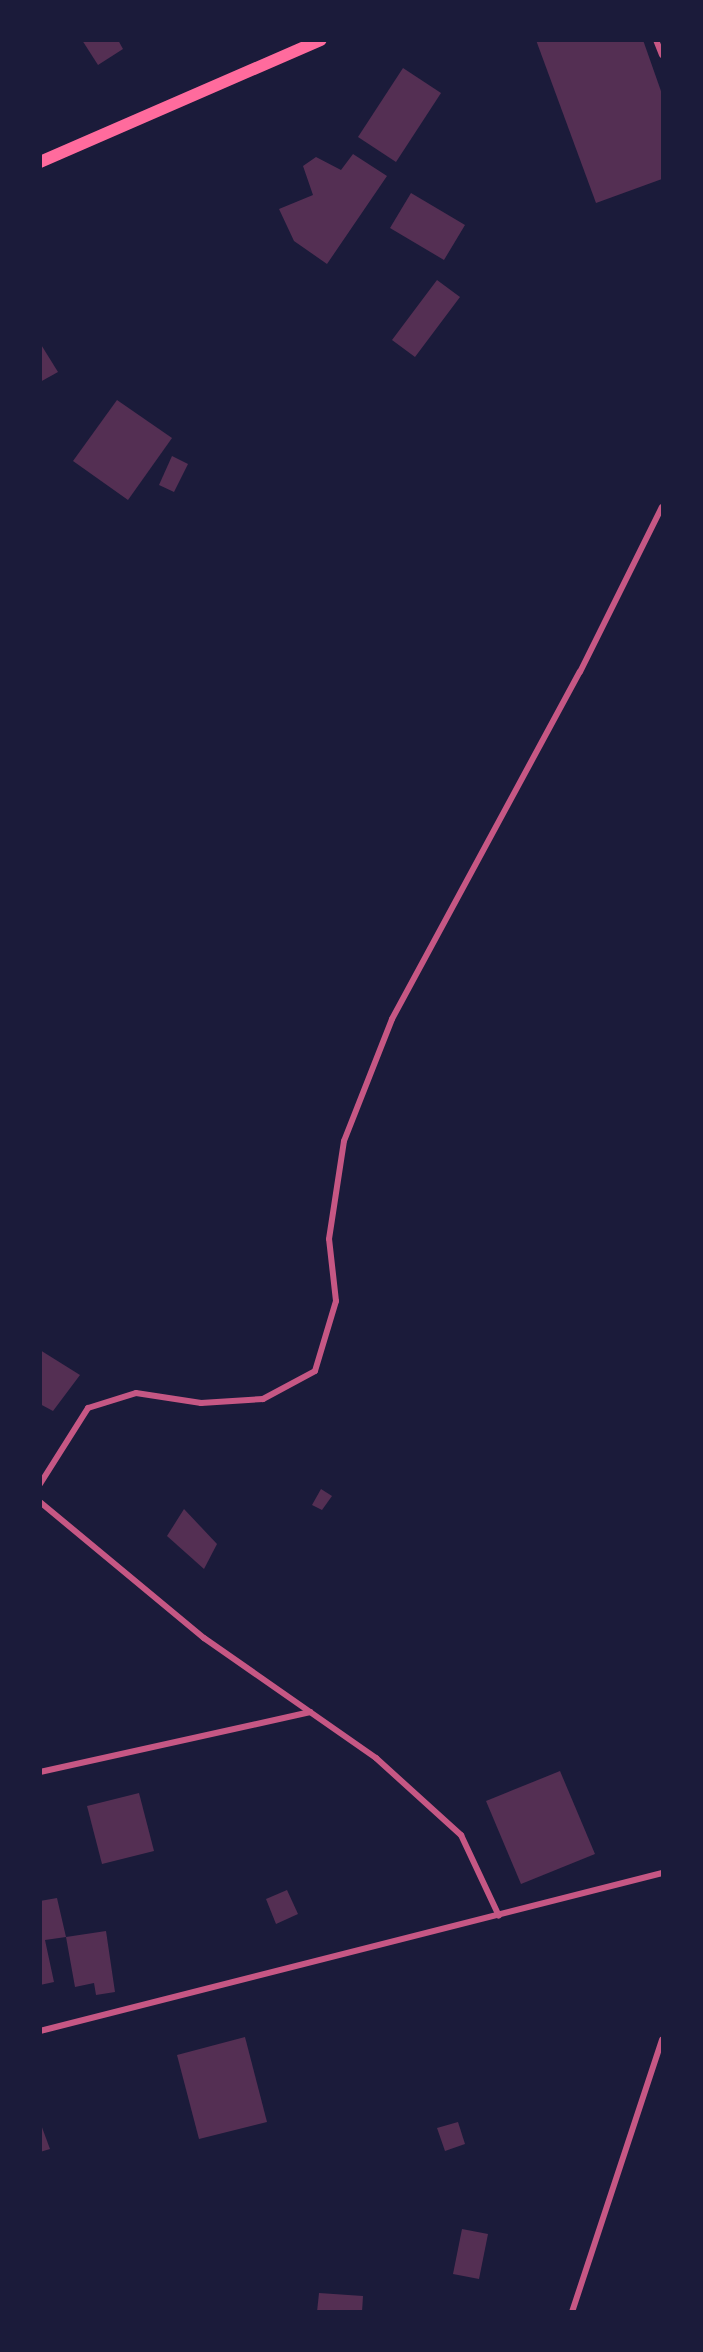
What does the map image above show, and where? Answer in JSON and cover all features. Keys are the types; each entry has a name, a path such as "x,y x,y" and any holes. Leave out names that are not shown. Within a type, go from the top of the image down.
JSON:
{"main road":[{"path":"40,162 321,40"}],"street":[{"path":"656,40 663,55"},
{"path":"40,1484 88,1408 136,1393 201,1403 263,1399 315,1371 336,1301 330,1239 344,1141 392,1019 580,672 663,507"},
{"path":"40,1502 204,1638 375,1758 461,1834 499,1916"},
{"path":"40,1772 310,1712"},
{"path":"40,2031 663,1873"},
{"path":"572,2312 663,2040"}],"building":[{"path":"82,40 118,40 123,49 98,65"},
{"path":"536,40 643,40 662,94 662,179 596,203"},
{"path":"403,68 441,93 396,162 358,137"},
{"path":"353,154 387,176 327,264 294,241 279,209 313,195 303,166 316,157 341,170"},
{"path":"411,193 465,225 444,260 390,228"},
{"path":"437,280 460,297 415,357 392,340"},
{"path":"40,343 58,372 40,382"},
{"path":"117,400 172,438 128,500 73,461"},
{"path":"172,456 188,464 174,492 159,485"},
{"path":"40,1350 80,1375 53,1411 40,1404"},
{"path":"321,1489 332,1496 322,1510 312,1505"},
{"path":"184,1509 217,1544 204,1569 167,1536"},
{"path":"560,1771 595,1854 521,1884 486,1801"},
{"path":"139,1793 154,1851 102,1864 87,1806"},
{"path":"287,1890 298,1914 276,1924 266,1899"},
{"path":"57,1898 66,1937 45,1940 54,1982 40,1985 40,1901"},
{"path":"106,1931 115,1992 96,1995 94,1983 75,1987 66,1937"},
{"path":"245,2037 267,2122 199,2139 177,2055"},
{"path":"40,2122 50,2149 40,2152"},
{"path":"458,2122 465,2144 445,2151 437,2128"},
{"path":"462,2229 488,2234 479,2279 453,2274"},
{"path":"319,2293 363,2296 362,2312 317,2312"}]}
